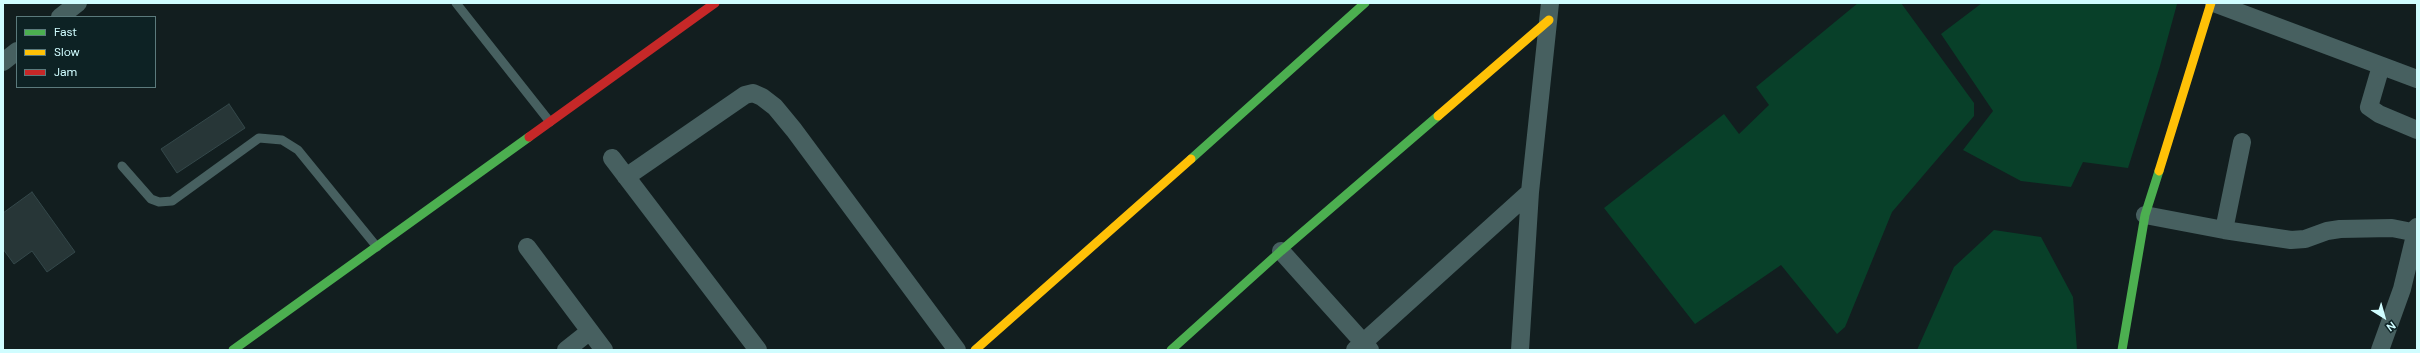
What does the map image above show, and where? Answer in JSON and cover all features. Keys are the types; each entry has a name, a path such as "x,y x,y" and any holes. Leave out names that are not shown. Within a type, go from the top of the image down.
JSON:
{"street":[{"path":"61,16 78,3"},
{"path":"233,350 715,3"},
{"path":"975,350 1247,110 1365,3"},
{"path":"2122,350 2145,215 2213,3 2417,79"},
{"path":"1520,350 1530,192 1550,11"},
{"path":"1171,350 1550,11"},
{"path":"3,62 16,52"},
{"path":"2381,66 2370,107 2379,114 2417,130"},
{"path":"626,177 745,95 753,93 762,96 775,107 794,130 957,350"},
{"path":"2224,230 2242,142"},
{"path":"612,158 758,350"},
{"path":"1281,251 1363,348 1530,192"},
{"path":"2145,215 2224,230 2291,240 2305,239 2327,231 2340,229 2392,228 2416,231 2402,289 2380,350"},
{"path":"527,247 604,350"},
{"path":"566,350 590,332"}],"lane":[{"path":"456,3 550,122"},
{"path":"122,166 151,199 159,202 172,202 259,138 282,140 298,150 377,247"}],"shaded area":[{"path":"1858,3 1901,3 1974,103 1974,116 1892,212 1845,327 1837,334 1781,265 1695,324 1604,208 1724,114 1739,134 1769,105 1756,87"},
{"path":"1982,3 2177,4 2160,66 2128,168 2083,162 2071,187 2021,181 1963,150 1993,111 1941,34"},
{"path":"1994,230 2041,237 2073,297 2077,350 1917,350 1954,267"}],"building":[{"path":"229,104 245,128 177,173 161,149"},
{"path":"32,192 75,252 47,272 32,251 14,264 3,249 3,213"}],"traffic: fast":[{"path":"1191,159 1365,3"},
{"path":"1171,350 1281,251 1438,116"},
{"path":"233,350 529,137"},
{"path":"2122,350 2145,215 2159,171"}],"traffic: slow":[{"path":"2159,171 2211,3"},
{"path":"1438,116 1549,20"},
{"path":"975,350 1191,159"}],"traffic: jam":[{"path":"529,137 715,3"}]}
